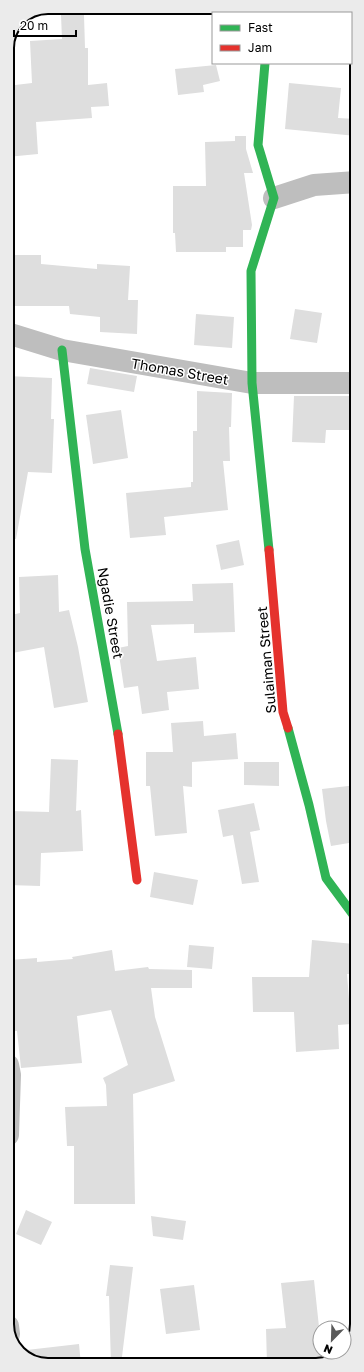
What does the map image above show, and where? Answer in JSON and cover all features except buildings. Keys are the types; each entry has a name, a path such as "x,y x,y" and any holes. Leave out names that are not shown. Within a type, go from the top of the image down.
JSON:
{"street":[{"path":"265,64 258,146 274,198 314,185 350,182"},
{"name":"Sulaiman Street","path":"274,198 251,271 252,383 266,510 283,712 309,805 326,878 350,911"},
{"name":"Thomas Street","path":"14,335 62,350 252,383 350,383"},
{"name":"Ngadie Street","path":"62,350 85,549 116,715 137,880"}],"traffic: fast":[{"path":"265,64 258,145 274,198 251,271 252,383 269,550"},
{"path":"62,350 85,549 118,734"},
{"path":"288,728 309,805 326,878 350,911"}],"traffic: jam":[{"path":"269,550 283,712 288,728"},
{"path":"118,734 137,880"}]}
